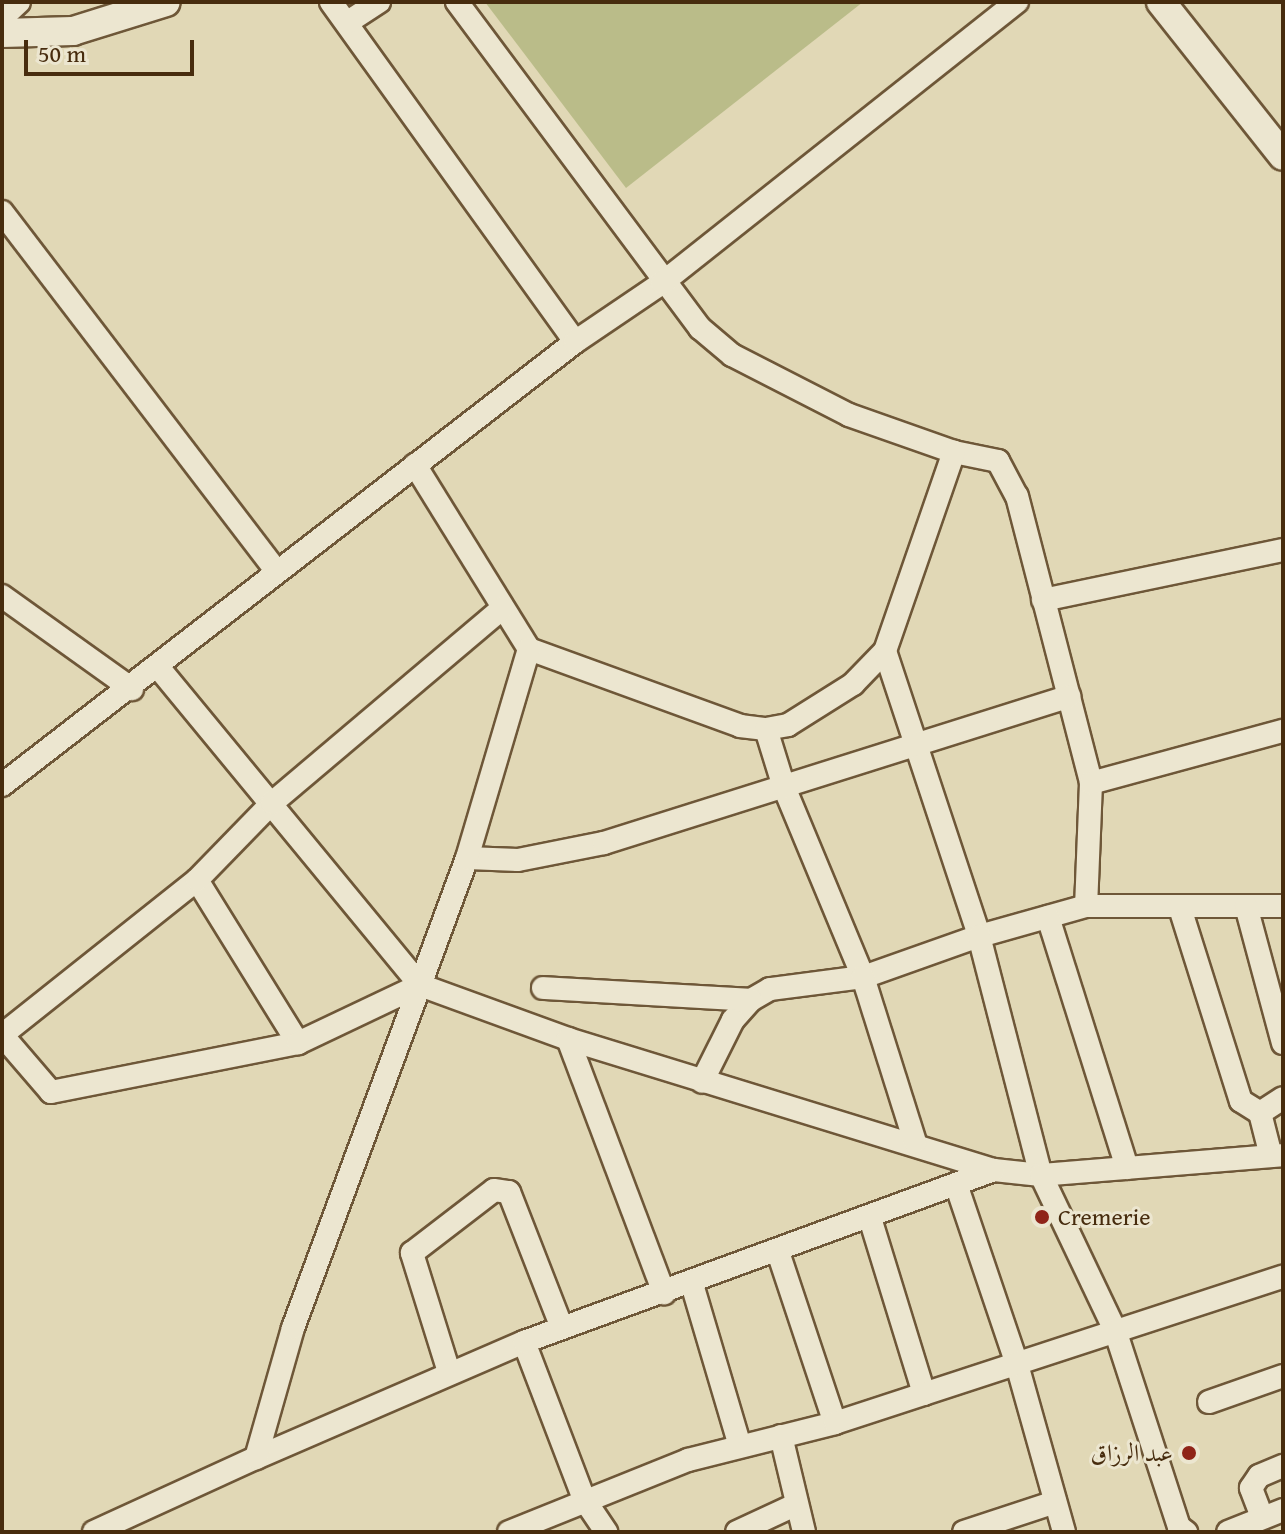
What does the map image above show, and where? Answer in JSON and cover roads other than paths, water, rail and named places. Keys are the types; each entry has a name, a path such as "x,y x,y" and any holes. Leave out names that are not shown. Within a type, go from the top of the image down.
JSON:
{"street":[{"path":"2,18 19,2"},
{"path":"2,33 73,31 166,2"},
{"path":"331,2 575,342"},
{"path":"348,22 379,2"},
{"path":"457,2 662,283 700,328 732,355 849,415 954,452 998,461 1007,472 1091,783 1086,906"},
{"path":"2,785 132,689 276,571 575,342 662,283 1017,2"},
{"path":"1161,2 1283,156"},
{"path":"2,212 276,571"},
{"path":"415,465 529,649 740,726 766,729 788,725 853,684 885,651 954,452"},
{"path":"1043,600 1283,550"},
{"path":"2,596 132,689"},
{"path":"420,985 298,1043 51,1092 2,1035 197,880 272,803 503,608"},
{"path":"256,1458 293,1328 467,858 529,649"},
{"path":"885,651 979,936 1041,1175 1115,1330 1177,1530"},
{"path":"158,667 420,985 568,1039 702,1082 915,1142 994,1170 1041,1175 1277,1155 1260,1113 1241,1101 1180,908"},
{"path":"467,858 518,860 604,843 1069,696"},
{"path":"766,729 784,787 863,977 915,1142"},
{"path":"1091,783 1283,731"},
{"path":"197,880 298,1043"},
{"path":"702,1082 721,1038 751,1000 770,989 863,977 979,936 1086,906 1283,906"},
{"path":"1246,906 1283,1043"},
{"path":"1048,917 1127,1168"},
{"path":"543,988 751,1000"},
{"path":"568,1039 664,1293"},
{"path":"1260,1113 1283,1098"},
{"path":"94,1532 449,1372 994,1170"},
{"path":"956,1184 1016,1361 1064,1532"},
{"path":"449,1372 412,1253 494,1190 509,1192 562,1328"},
{"path":"870,1218 924,1394"},
{"path":"778,1252 835,1423"},
{"path":"509,1532 584,1499 740,1446 835,1423 1016,1361 1283,1277"},
{"path":"692,1284 740,1446"},
{"path":"524,1342 584,1499 606,1532"},
{"path":"1209,1402 1283,1376"},
{"path":"781,1436 804,1532"},
{"path":"1228,1532 1272,1514 1251,1488 1259,1476 1283,1466"},
{"path":"964,1532 1055,1502"},
{"path":"737,1532 797,1504"}],"place":[{"name":"Cremerie","path":"1042,1217"},
{"name":"عبد الرزاق","path":"1189,1453"}]}
